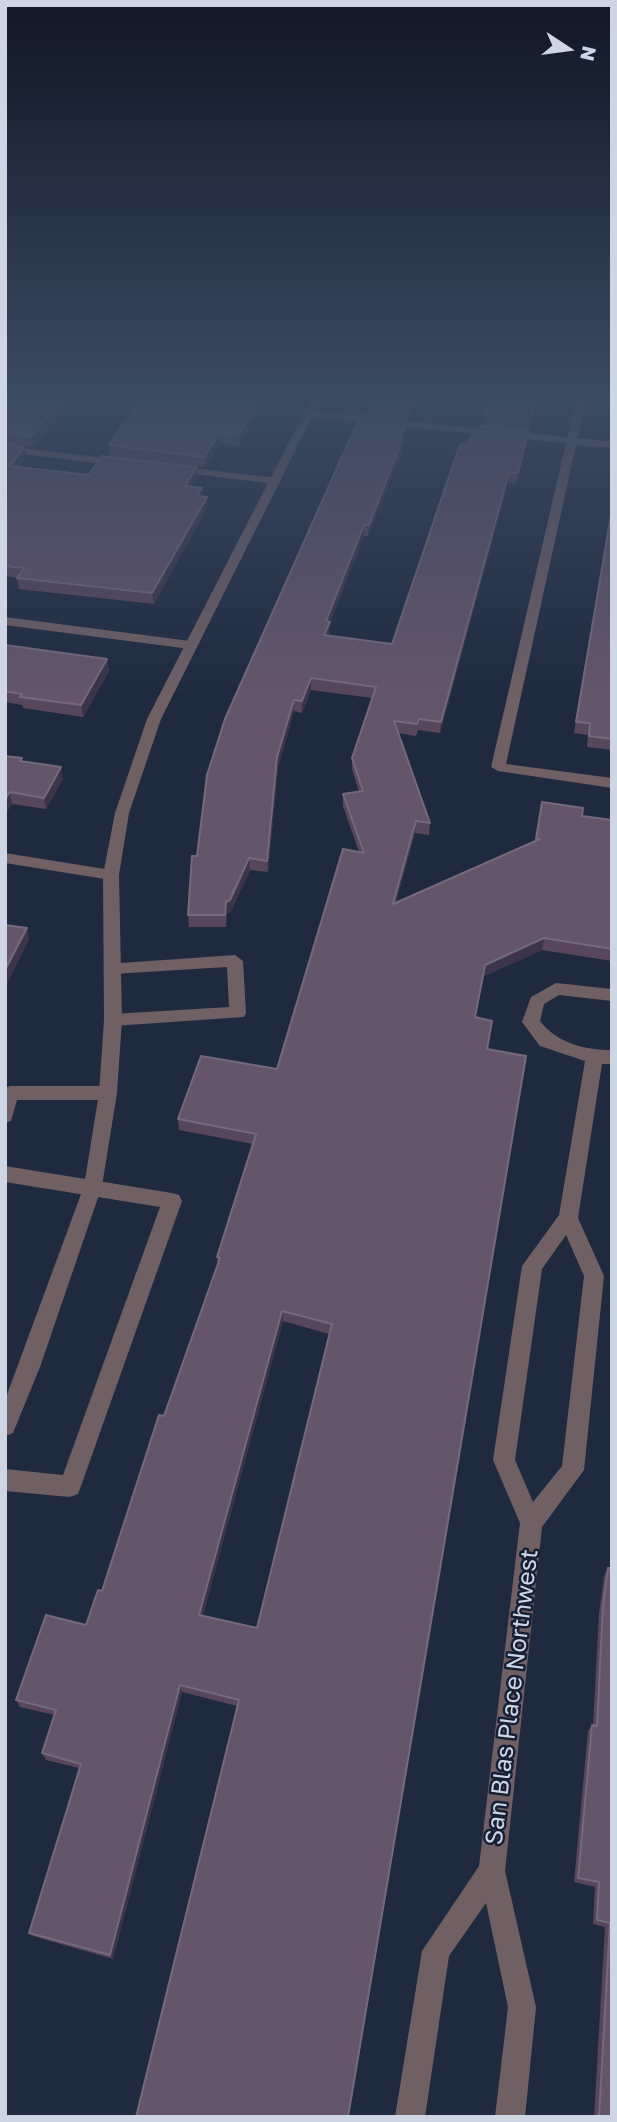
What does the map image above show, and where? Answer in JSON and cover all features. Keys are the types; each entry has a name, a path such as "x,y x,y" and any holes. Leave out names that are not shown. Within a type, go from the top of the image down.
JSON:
{"street":[{"path":"5,1426 30,1367 93,1186 108,1093 113,1020 111,876 122,813 154,719 265,500"},
{"path":"559,500 498,767 612,783"},
{"path":"5,621 190,645"},
{"path":"5,858 111,876"},
{"path":"113,968 235,961 238,1013 113,1020"},
{"path":"603,1057 546,1041 531,1022 537,1001 556,989 612,995"},
{"name":"San Blas Place Northwest","path":"510,2117 522,2007 492,1871 531,1523 504,1460 532,1266 568,1218 603,1057"},
{"path":"5,1116 10,1093 108,1093"},
{"path":"5,1174 93,1186 172,1201 70,1486 5,1480"},
{"name":"San Blas Place Northwest","path":"531,1523 573,1470 594,1276 568,1218"},
{"name":"San Blas Place Northwest","path":"410,2117 436,1951 492,1871"}],"building":[{"path":"5,500 205,500 152,593 17,578 24,568 5,566"},
{"path":"323,500 379,500 369,525 364,525 326,621 330,622 324,635 392,644 441,500 501,500 441,722 419,719 417,724 394,721 430,823 416,821 393,904 540,839 536,839 542,802 583,808 582,816 612,820 612,949 544,938 485,965 475,1017 492,1021 487,1049 526,1056 348,2117 136,2117 239,1700 180,1685 110,1955 29,1933 81,1764 42,1753 56,1710 16,1700 46,1615 86,1625 98,1590 102,1591 159,1415 164,1416 220,1258 217,1257 256,1134 178,1119 201,1056 277,1069 343,849 364,853 343,794 363,791 352,758 376,687 311,678 302,701 294,700 277,757 267,861 249,858 230,900 226,902 225,915 188,915 192,856 197,856 207,775 225,719","holes":["282,1311 332,1324 257,1628 199,1615"]},
{"path":"612,509 612,739 589,736 590,723 576,722"},
{"path":"5,645 107,659 81,705 20,697 22,694 5,691"},
{"path":"5,756 61,767 44,798 10,792 5,799"},
{"path":"5,925 27,928 5,970"},
{"path":"608,1568 612,1568 612,2117 599,2117 610,1923 597,1920 599,1882 578,1878 592,1725 597,1726 603,1606"}]}
